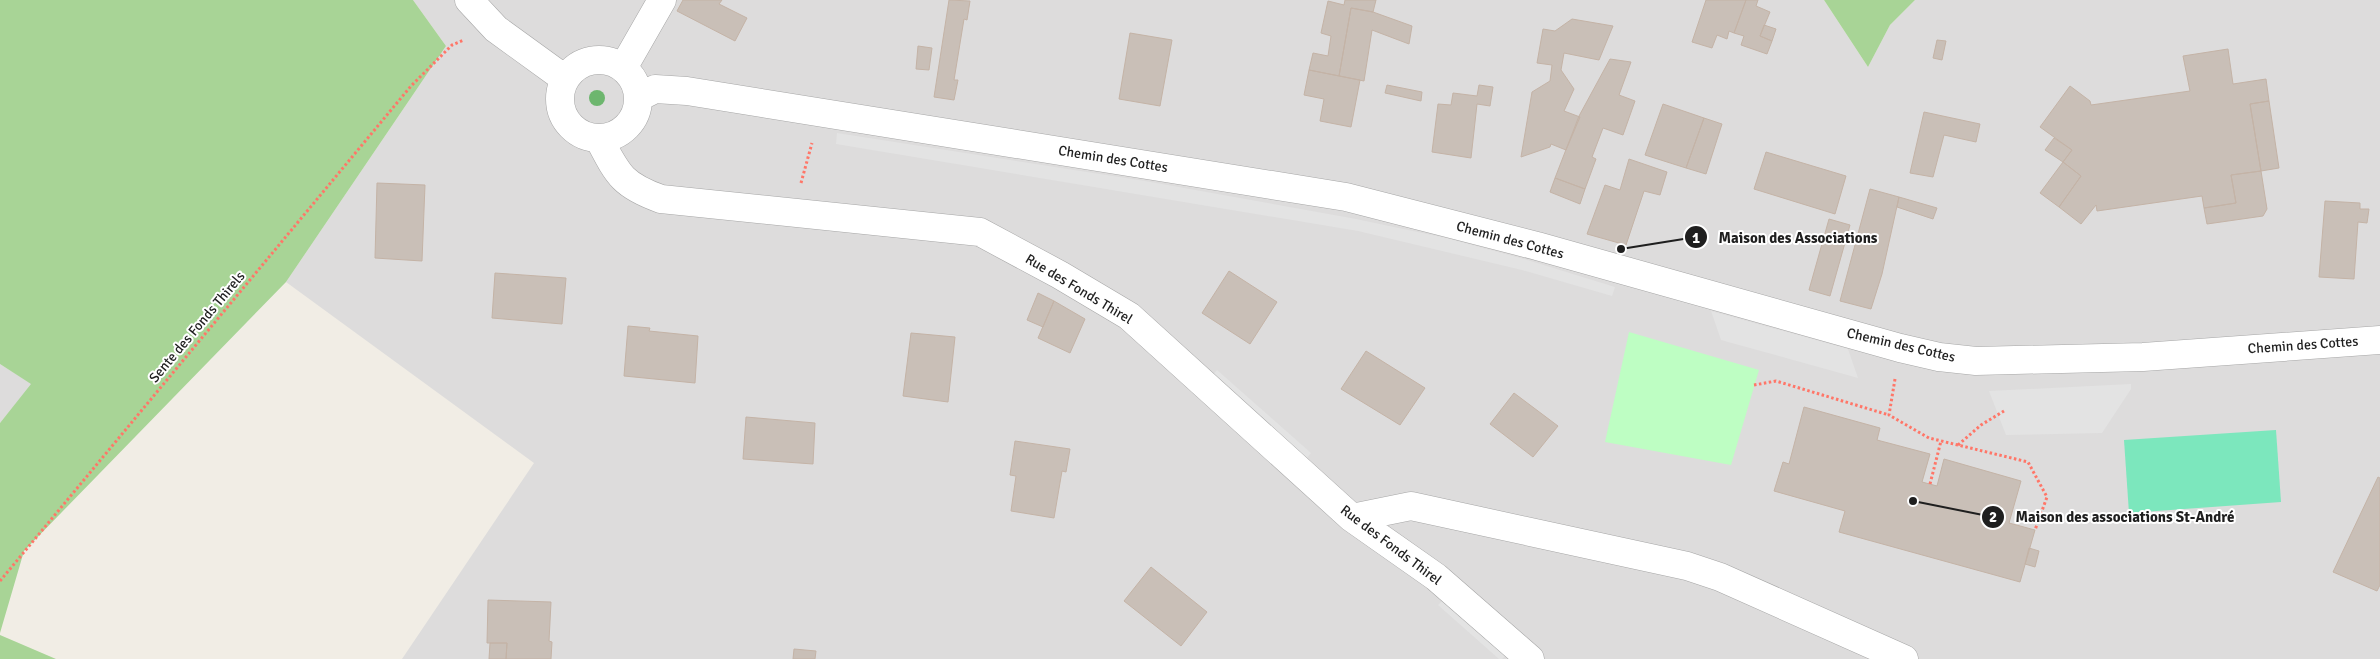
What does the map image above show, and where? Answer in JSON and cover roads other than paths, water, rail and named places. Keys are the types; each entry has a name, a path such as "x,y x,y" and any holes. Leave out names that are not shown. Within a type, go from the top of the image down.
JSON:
{"street":[{"path":"468,0 496,29 565,79"},
{"path":"623,68 662,0"},
{"path":"591,60 608,60 623,68 634,81 639,97 637,110 632,122 623,131 611,137 599,139 583,135 569,126 561,111 560,95 565,79 576,66 591,60"},
{"name":"Chemin des Cottes","path":"639,97 655,89 687,91 1346,197 1537,246 1900,348 1939,357 1976,361 2143,356 2380,340"},
{"name":"Rue des Fonds Thirel","path":"599,139 617,174 640,191 661,200 791,214 906,223 980,232 1060,275 1129,316 1352,518 1436,577 1530,659"},
{"path":"1352,518 1411,506 1686,566 1720,578 1904,659"}],"place":[{"name":"Maison des Associations","path":"1621,249"},
{"name":"Maison des associations St-André","path":"1913,501"}]}
